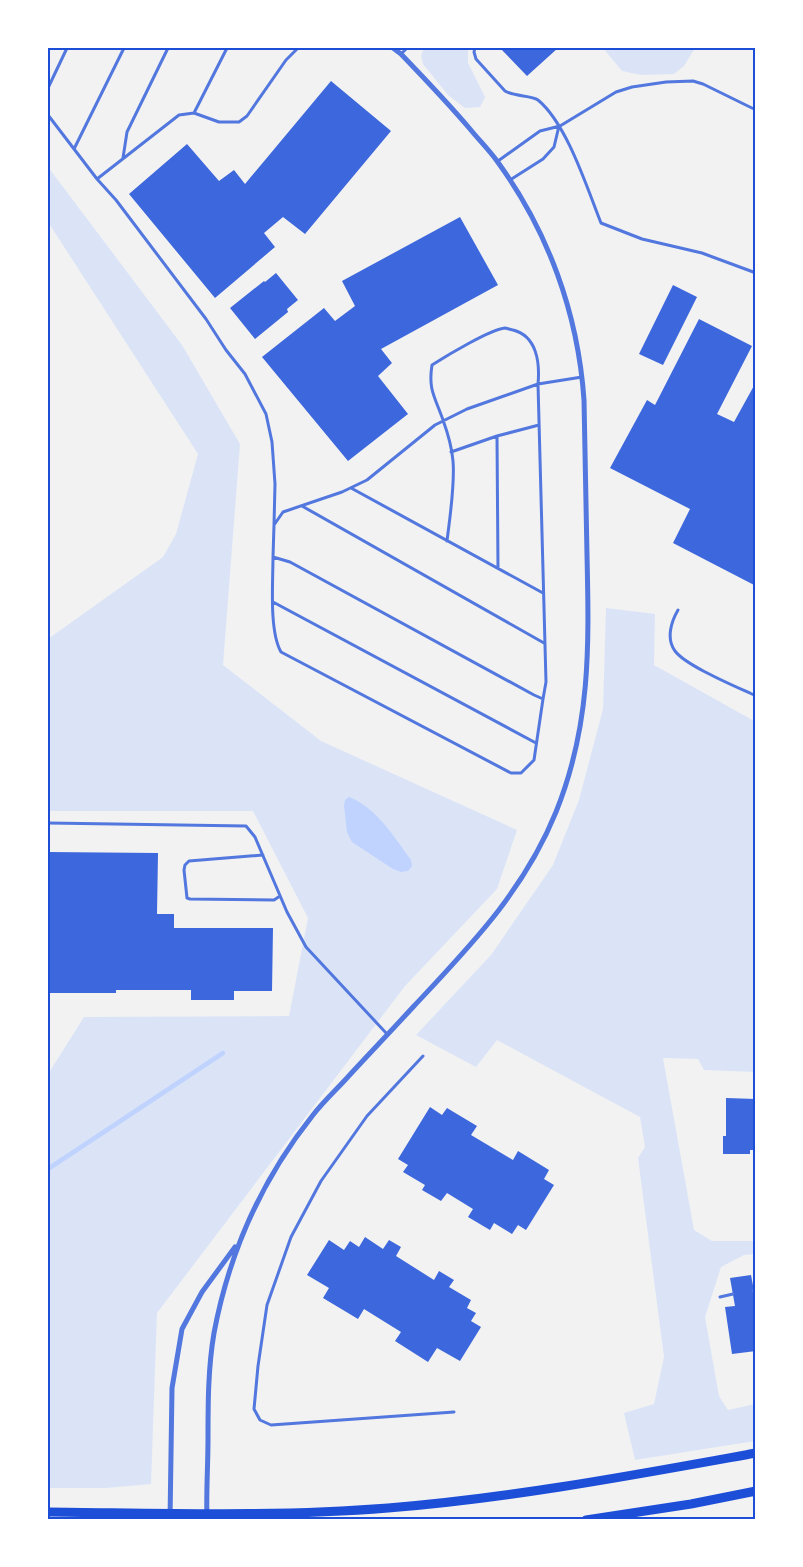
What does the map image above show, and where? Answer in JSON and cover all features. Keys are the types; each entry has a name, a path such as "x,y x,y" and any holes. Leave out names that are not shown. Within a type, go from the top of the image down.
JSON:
{"main road":[{"path":"48,1512 207,1517 388,1508 587,1483 756,1453"},
{"path":"586,1520 691,1504 756,1491"}],"street":[{"path":"207,1517 208,1390 214,1335 228,1273 238,1243 254,1206 282,1158 314,1113 476,941 513,893 537,853 556,812 571,768 582,722 587,676 588,620 582,377 574,331 564,293 554,264 528,208 498,161 452,108 393,48"},
{"path":"170,1516 172,1388 182,1329 202,1292 238,1243"}],"lane":[{"path":"48,88 67,48"},
{"path":"74,149 124,48"},
{"path":"122,158 127,132 168,48"},
{"path":"194,113 227,48"},
{"path":"97,179 179,115 194,113 219,122 239,122 247,116 286,60 298,48"},
{"path":"401,54 407,48"},
{"path":"476,48 474,52 476,59 505,91 510,94 537,99 560,126 601,223 642,239 702,253 756,273"},
{"path":"498,161 540,131 560,126 616,92 632,87 666,82 694,81 756,110"},
{"path":"48,115 97,179 116,200 206,319 226,350 245,374 266,414 272,442 275,484 273,602 276,644 281,652 511,773 521,773 534,760 546,682 539,372 538,359 533,346 521,332 506,328 492,332 432,365 430,376 432,394 444,421 453,460 451,509 447,541"},
{"path":"510,180 544,159 554,147 560,126"},
{"path":"274,526 283,512 367,480 435,425 467,409 538,384 582,377"},
{"path":"451,452 539,424"},
{"path":"497,436 498,569"},
{"path":"350,488 543,593"},
{"path":"302,506 545,644"},
{"path":"273,557 290,562 534,696 543,699"},
{"path":"273,602 536,744"},
{"path":"678,610 673,620 670,634 674,650 684,660 756,696"},
{"path":"48,823 246,826 255,837 280,896 306,947 388,1035"},
{"path":"262,856 189,861 184,870 187,898 274,900 280,896"},
{"path":"423,1056 367,1116 320,1181 291,1237 267,1304 254,1409 260,1420 271,1424 454,1412"},
{"path":"720,1297 733,1294"}],"shaded area":[{"path":"424,48 468,48 468,63 485,97 480,107 465,108 448,95 423,64 421,55"},
{"path":"603,48 695,48 684,66 674,74 641,75 622,71"},
{"path":"48,167 182,345 240,444 223,665 321,741 517,830 497,889 405,986 157,1313 151,1484 106,1488 48,1488 48,1074 84,1017 289,1016 308,918 253,811 48,811 48,639 163,557 176,534 198,454 48,222"},
{"path":"606,608 655,614 654,665 756,722 755,1072 704,1070 698,1059 663,1058 694,1230 712,1241 755,1241 755,1254 744,1255 721,1267 705,1317 719,1396 728,1410 755,1404 755,1441 635,1460 624,1413 654,1404 664,1357 638,1158 645,1147 640,1117 497,1040 476,1067 416,1035 491,955 553,865 579,800 603,709"}],"water":[{"path":"349,797 368,808 384,824 411,860 412,866 408,871 401,872 393,869 352,842 347,832 344,806 345,800"}],"building":[{"path":"500,48 558,48 527,76"},
{"path":"331,81 391,131 305,234 283,217 264,233 275,247 215,298 129,194 187,144 219,181 234,170 245,184"},
{"path":"460,217 498,285 381,349 392,363 378,376 408,414 348,461 262,357 324,308 335,321 355,306 342,281"},
{"path":"276,273 298,300 287,309 288,312 255,339 230,308"},
{"path":"673,285 697,297 663,365 639,354"},
{"path":"699,319 752,346 717,414 734,422 756,382 756,586 673,543 690,509 610,468 647,400 655,405"},
{"path":"48,852 158,853 157,914 174,914 174,928 273,928 272,991 234,991 234,1000 191,1000 191,990 116,990 116,993 48,993"},
{"path":"726,1098 756,1099 756,1150 750,1150 750,1154 723,1154 723,1136 726,1136"},
{"path":"430,1107 442,1115 447,1108 477,1126 471,1135 513,1160 518,1151 549,1170 544,1179 554,1185 526,1230 518,1225 512,1234 494,1223 490,1230 468,1217 473,1209 447,1193 441,1201 422,1190 425,1185 403,1172 408,1165 398,1159"},
{"path":"365,1237 383,1249 389,1240 401,1247 396,1256 434,1280 439,1271 454,1280 449,1287 471,1300 467,1308 476,1313 471,1321 481,1327 460,1361 437,1348 428,1362 395,1341 401,1332 364,1309 358,1319 323,1298 329,1288 307,1275 329,1240 344,1250 350,1241 359,1247"},
{"path":"751,1275 756,1301 756,1351 732,1354 725,1307 735,1306 730,1278"}],"waterway":[{"path":"48,1169 223,1053"}]}
